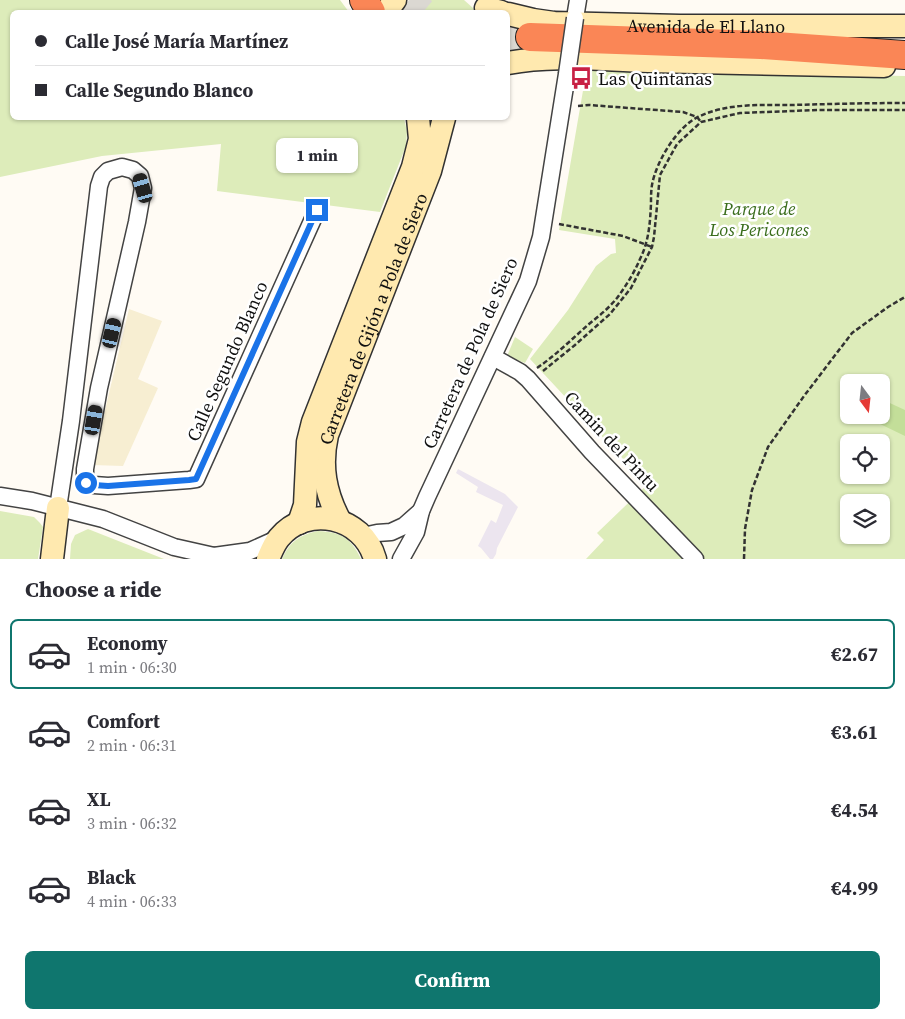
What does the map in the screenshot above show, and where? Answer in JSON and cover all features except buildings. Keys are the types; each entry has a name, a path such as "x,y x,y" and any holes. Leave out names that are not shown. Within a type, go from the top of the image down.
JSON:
{"highway":[{"path":"530,37 761,45 905,55"},
{"path":"761,45 905,40"}],"main road":[{"name":"Avenida de El Llano","path":"510,13 533,20 554,23 680,26 905,26"},
{"path":"510,63 548,58 905,66"},
{"name":"Carretera de Gijón a Pola de Siero","path":"299,523 305,506 308,442 313,422 413,167 420,139 418,120"},
{"name":"Carretera de Gijón a Pola de Siero","path":"340,521 332,507 325,480 323,466 327,435 430,171 443,120"},
{"path":"52,559 58,508"},
{"path":"268,559 279,538 288,529 312,519 326,518 340,521 352,527 362,536 372,550 374,559"}],"street":[{"name":"Carretera de Pola de Siero","path":"401,559 416,532 421,511 528,281 544,221 578,6"},
{"name":"Calle Segundo Blanco","path":"58,508 71,421 99,186 102,178 108,171 122,167 133,170 140,176 143,188 138,222 100,388 85,469 86,483 94,485 108,486 196,479 317,210"},
{"name":"Camin del Pintu","path":"493,357 528,378 592,452 695,559"},
{"path":"0,496 32,501 103,519 174,547 217,558 250,551 279,538"},
{"name":"Carretera de Pola de Siero","path":"362,536 378,532 391,532 404,526 421,511"}],"path":[{"path":"528,378 533,371 565,346 616,300 640,260 646,245 650,227 654,176 675,138 685,126 697,117 723,109 749,106 905,103"},
{"path":"562,109 589,105 684,112 697,117 701,122"},
{"path":"528,378 540,373 575,345 610,314 631,288 652,247 660,175 677,144 701,122 740,113 818,110 905,110"},
{"path":"544,221 623,236 652,247"},
{"path":"744,559 752,490 768,447 852,333 905,297"}],"shaded area":[{"path":"129,309 162,321 138,379 158,388 123,466 92,465"},
{"path":"458,469 505,494 518,507 493,559 490,559 478,546 491,520 496,523 503,505 476,492 478,487 456,473"}],"green space":[{"path":"0,0 340,0 348,10 10,10 10,120 404,120 407,132 406,146 380,212 217,191 221,144 102,156 0,177"},
{"path":"411,0 464,0 474,10 402,10"},
{"name":"Parque de Los Pericones","path":"589,70 905,76 905,559 586,559 604,540 597,533 647,485 530,359 568,310 596,266 611,254 616,253 615,239 559,230 585,79"},
{"path":"515,337 533,349 525,363 507,356"},
{"path":"890,403 905,410 905,436 880,424 890,424"},
{"path":"0,511 34,517 40,523 43,527 38,559 0,559"},
{"path":"88,529 164,559 70,559 71,544 75,535"},
{"path":"318,531 333,533 349,541 361,559 282,559 292,543"}],"tunnel":[{"path":"409,0 421,10"},
{"path":"510,36 530,37"}],"place":[{"name":"Las Quintanas","path":"581,78"}],"route":[{"path":"86,483 108,486 196,479 317,210"}]}
